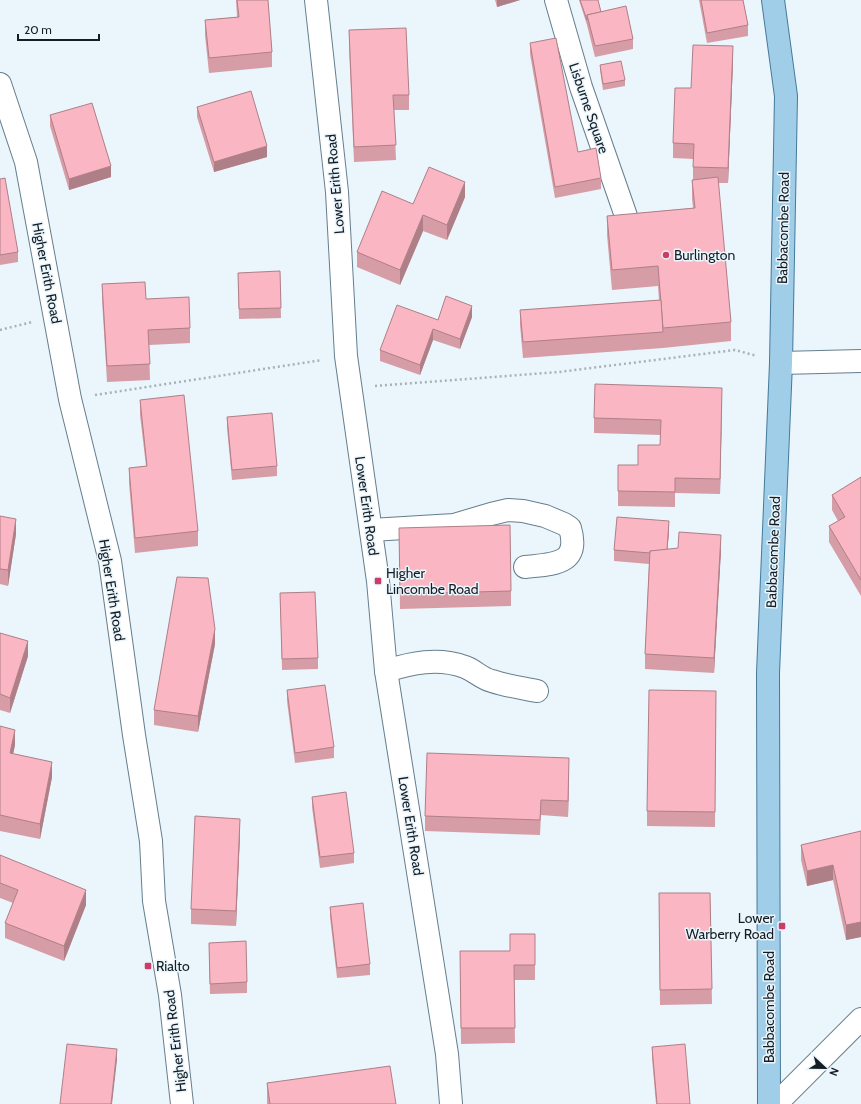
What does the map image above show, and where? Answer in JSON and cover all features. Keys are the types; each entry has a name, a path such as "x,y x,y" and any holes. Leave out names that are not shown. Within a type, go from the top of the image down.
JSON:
{"main road":[{"name":"Babbacombe Road","path":"769,1104 768,673 781,363 786,96 773,0"}],"street":[{"name":"Lower Erith Road","path":"316,0 338,192 346,356 378,581 386,671 447,1054 452,1104"},
{"name":"Lisburne Square","path":"556,0 581,87 626,216"},
{"name":"Higher Erith Road","path":"0,84 26,162 70,399 110,561 150,841 154,901 170,996 182,1104"},
{"path":"781,363 861,361"},
{"path":"371,530 454,525 508,510 523,511 545,516 570,528 571,548 570,553 565,559 556,564 525,566"},
{"path":"386,671 408,664 446,662 465,667 490,681 538,691"},
{"path":"776,1104 861,1019"}],"path":[{"path":"0,330 55,316"},
{"path":"351,388 559,372 735,350 781,363"},
{"path":"70,399 346,356"}],"building":[{"path":"237,0 268,0 272,52 209,58 205,20 239,17"},
{"path":"580,0 598,0 601,12 587,15 587,20"},
{"path":"701,0 743,0 748,25 707,33"},
{"path":"626,6 633,39 595,46 587,15"},
{"path":"406,28 409,95 393,95 396,145 354,147 349,30"},
{"path":"556,38 578,152 596,148 601,178 555,187 530,43"},
{"path":"693,45 733,46 728,168 693,167 694,144 673,143 675,88 691,88"},
{"path":"621,61 625,80 603,84 600,65"},
{"path":"251,91 267,146 214,162 197,107"},
{"path":"92,103 111,166 69,179 50,115"},
{"path":"429,167 465,182 447,225 423,215 400,270 357,252 382,191 413,204"},
{"name":"Burlington","path":"718,177 731,322 663,328 658,266 612,270 607,216 695,208 692,180"},
{"path":"5,178 18,252 0,255 0,179"},
{"path":"280,271 281,308 239,309 238,273"},
{"path":"145,282 146,299 189,297 190,328 148,330 150,364 107,366 102,284"},
{"path":"446,296 472,306 460,339 433,329 420,365 380,350 397,305 438,320"},
{"path":"661,300 663,332 523,342 520,310"},
{"path":"595,384 722,388 720,479 675,478 675,492 618,491 618,465 638,465 638,445 660,445 661,420 594,418"},
{"path":"184,395 198,531 135,538 129,468 147,466 140,400"},
{"path":"272,413 277,466 232,470 227,417"},
{"path":"861,477 861,580 829,526 845,517 832,495"},
{"path":"0,516 16,519 8,570 0,569"},
{"path":"617,517 669,521 667,550 650,551 650,553 614,550"},
{"path":"510,525 511,591 400,594 399,528"},
{"path":"679,532 721,535 714,658 645,654 650,551 678,548"},
{"path":"177,577 208,578 215,629 198,716 154,710"},
{"path":"315,592 318,658 282,659 280,593"},
{"path":"0,633 28,641 10,698 0,694"},
{"path":"325,685 334,747 295,753 287,690"},
{"path":"649,690 716,691 715,812 647,811"},
{"path":"0,726 15,730 10,753 52,762 40,824 0,815"},
{"path":"427,753 569,758 568,801 541,800 540,820 425,816"},
{"path":"346,792 354,853 320,857 312,797"},
{"path":"195,816 240,819 236,911 191,909"},
{"path":"861,831 861,922 846,925 833,865 807,871 801,845"},
{"path":"0,855 86,890 64,946 5,923 18,890 0,883"},
{"path":"659,893 710,893 712,989 660,990"},
{"path":"363,903 370,964 337,968 330,907"},
{"path":"510,934 535,934 535,965 514,965 515,1028 461,1028 460,951 510,951"},
{"path":"246,941 247,982 210,984 209,943"},
{"path":"67,1044 117,1049 111,1104 60,1104"},
{"path":"685,1044 690,1104 657,1104 652,1047"},
{"path":"390,1066 396,1104 270,1104 267,1083"}],"place":[{"name":"Burlington","path":"666,255"},
{"name":"Higher Lincombe Road","path":"378,581"},
{"name":"Lower Warberry Road","path":"782,926"},
{"name":"Rialto","path":"148,966"}]}
